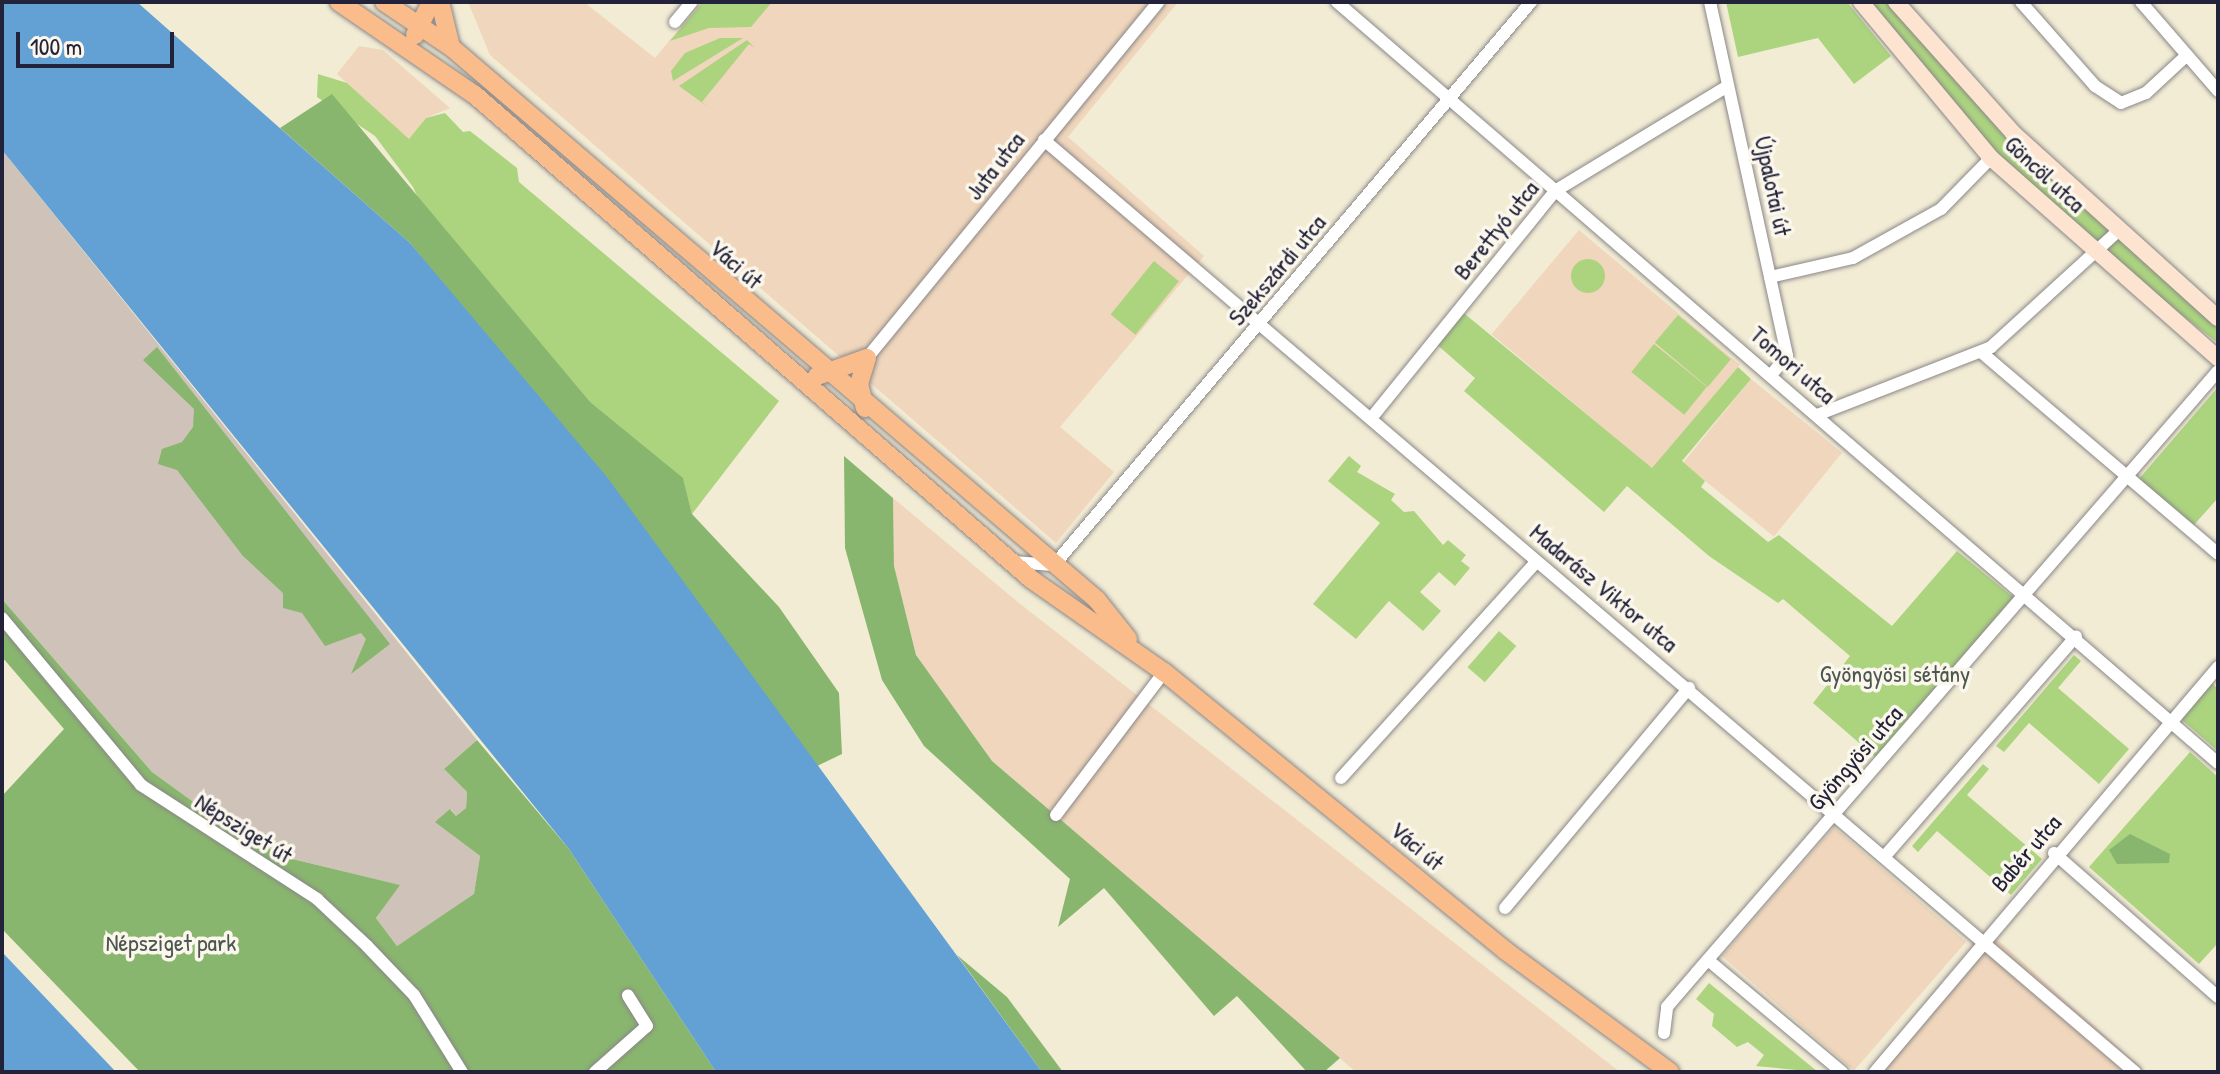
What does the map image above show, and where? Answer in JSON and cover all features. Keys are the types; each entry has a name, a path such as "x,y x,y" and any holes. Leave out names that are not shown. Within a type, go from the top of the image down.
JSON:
{"main road":[{"name":"Váci út","path":"339,2 421,53 788,374 1011,562 1137,651 1506,951 1670,1072"},
{"name":"Váci út","path":"384,2 451,47 865,408 1097,600 1137,651"},
{"path":"421,53 417,23 431,2"},
{"path":"440,2 451,47"},
{"path":"788,374 827,374 867,358"},
{"path":"845,421 834,401 865,408 859,384 867,358"}],"street":[{"path":"675,22 692,2"},
{"name":"Juta utca","path":"867,358 1158,2"},
{"name":"Tomori utca","path":"1337,2 2027,593 2218,763"},
{"name":"Szekszárdi utca","path":"1054,565 1531,2"},
{"name":"Újpalotai út","path":"1710,2 1787,356 1772,374"},
{"name":"Göncöl utca","path":"1896,2 2013,133 2218,318"},
{"path":"2021,2 2095,86 2121,103 2146,93 2186,56"},
{"path":"2141,2 2218,91"},
{"name":"Göncöl utca","path":"1864,4 1991,158 2218,358"},
{"name":"Berettyó utca","path":"1373,416 1555,191 1728,86"},
{"name":"Madarász Viktor utca","path":"1044,140 1263,322 1536,562 1689,688 2135,1072"},
{"path":"1770,277 1853,258 1941,209 1991,158"},
{"path":"1817,415 1981,352 2119,230"},
{"path":"1981,352 2218,554"},
{"name":"Gyöngyösi utca","path":"1664,1033 1667,1007 2218,371"},
{"path":"1011,562 1054,565"},
{"path":"1341,778 1536,562"},
{"name":"Népsziget út","path":"2,618 141,785 317,899 367,946 414,995 462,1072"},
{"path":"1885,856 2076,636"},
{"name":"Babér utca","path":"1875,1072 1981,939 2218,667"},
{"path":"1056,815 1164,672"},
{"path":"1505,908 1689,688"},
{"path":"2054,853 2218,997"},
{"path":"1708,960 1842,1072"},
{"path":"595,1072 647,1026 628,996"}],"shaded area":[{"path":"468,2 584,2 655,58 701,2 1178,2 1068,137 1204,256 1060,427 1114,472 1056,543 490,55"},
{"path":"359,46 383,50 450,108 426,118 409,140 337,74"},
{"path":"2,150 477,740 444,769 467,792 466,808 456,816 451,809 451,834 480,856 474,895 397,946 376,918 399,885 284,857 217,819 152,772 2,599"},
{"path":"1579,230 1740,365 1652,469 1492,334"},
{"path":"1751,379 1842,453 1774,537 1683,463"},
{"path":"893,498 1019,603 1620,1072 1356,1072 992,761 916,655 894,566"},
{"path":"1834,827 1966,942 1854,1071 1722,956"},
{"path":"1991,934 2146,1072 1874,1072"}],"green space":[{"path":"703,2 772,2 751,27 709,28 670,41"},
{"path":"1726,2 1847,2 1891,56 1854,84 1818,38 1738,57"},
{"path":"1870,2 1891,2 2115,230 2096,249 1989,152"},
{"path":"720,38 743,38 673,81 671,71 685,53"},
{"path":"747,40 755,48 749,44 702,102 708,107 679,86"},
{"path":"318,74 347,83 409,139 426,118 445,113 463,132 470,131 517,168 519,182 779,401 692,514 683,479 588,401 435,234 413,187 375,136 317,97"},
{"path":"332,94 590,402 683,478 692,514 779,607 839,693 842,754 815,767 674,570 410,243 280,128"},
{"path":"2120,235 2218,324 2218,343 2101,253"},
{"path":"1588,259 1600,264 1605,276 1600,288 1588,293 1576,288 1571,276 1576,264"},
{"path":"1154,261 1179,281 1135,335 1111,315"},
{"name":"Gyöngyösi sétány","path":"1460,310 1652,468 1738,367 1751,379 1682,461 1705,481 1701,487 1768,542 1779,535 1892,626 1957,551 2019,602 1880,761 1813,703 1850,656 1783,599 1778,603 1709,556 1627,486 1604,512 1464,391 1475,378 1434,342"},
{"path":"1678,315 1731,359 1708,387 1655,343"},
{"path":"1654,344 1707,387 1684,415 1631,372"},
{"path":"157,347 390,644 351,674 366,639 361,633 325,646 302,613 283,608 283,593 243,556 177,470 158,464 162,449 182,442 193,427 194,409 143,360"},
{"path":"2218,387 2218,498 2193,526 2138,480"},
{"path":"844,456 893,498 894,566 916,655 992,761 1340,1058 1324,1072 1307,1072 1237,996 1214,1016 1104,888 1058,927 1070,879 924,746 882,680 845,548"},
{"path":"1349,456 1361,466 1357,472 1395,494 1391,500 1404,512 1414,511 1443,545 1448,540 1466,555 1461,561 1470,568 1455,586 1439,572 1420,592 1441,611 1423,631 1389,601 1356,639 1313,604 1380,523 1328,481"},
{"name":"Népsziget park","path":"2,599 152,772 217,819 284,857 400,885 376,918 397,946 474,894 480,856 435,822 450,809 456,816 466,808 467,792 444,769 477,740 569,849 716,1072 140,1072 2,929 2,796 64,729 2,657"},
{"path":"1499,631 1516,646 1485,682 1468,667"},
{"path":"2074,655 2081,661 2058,688 2129,749 2099,784 2029,723 2004,752 1996,746"},
{"path":"2212,683 2218,689 2218,751 2181,719"},
{"path":"2190,752 2218,777 2218,943 2199,964 2089,867"},
{"path":"1983,764 1989,769 1967,795 2042,859 2011,895 1937,831 1918,852 1912,846"},
{"path":"2130,834 2170,854 2169,863 2117,864 2109,850"},
{"path":"957,955 1007,997 1063,1072 1042,1072"},
{"path":"1709,983 1818,1072 1756,1066 1764,1055 1748,1042 1737,1047 1712,1026 1714,1014 1696,999"}],"water":[{"path":"2,2 137,2 410,243 607,477 1042,1072 716,1072 569,849 2,150"},
{"path":"2,952 116,1072 2,1072"}]}
